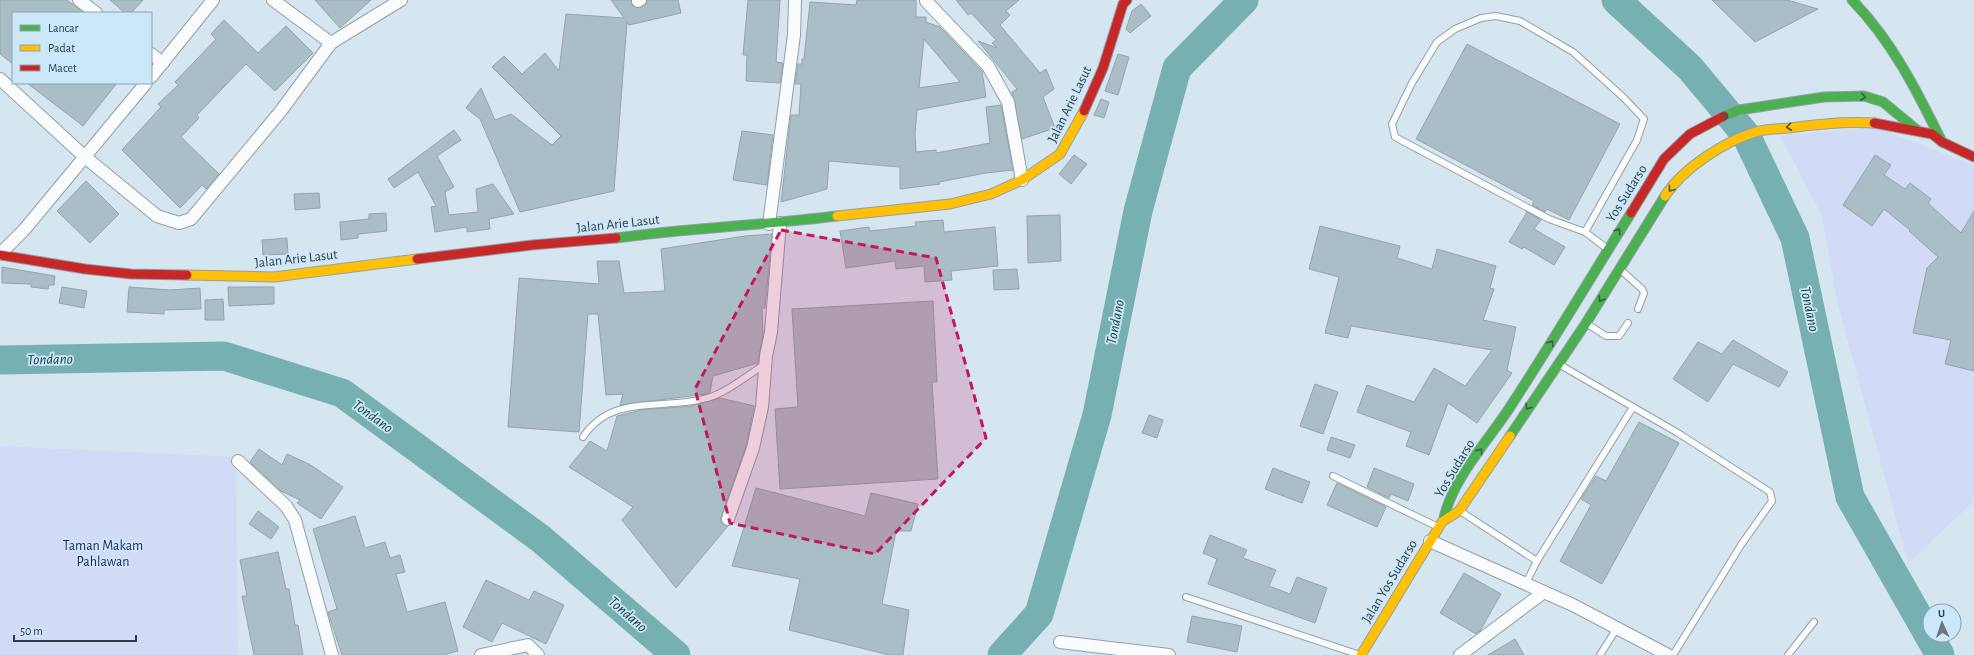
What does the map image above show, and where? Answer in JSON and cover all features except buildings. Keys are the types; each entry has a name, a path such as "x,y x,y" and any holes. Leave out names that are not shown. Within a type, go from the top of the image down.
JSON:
{"main road":[{"name":"Jalan Arie Lasut","path":"0,255 85,269 131,274 274,277 532,245 599,240 668,231 775,224 880,210 950,204 991,194 1022,180 1060,154 1082,116 1103,68 1123,4 1127,0"},
{"path":"1852,0 1875,23 1897,56 1942,142"},
{"name":"Yos Sudarso","path":"1441,525 1460,511 1557,363 1586,323 1611,263 1607,248 1664,159 1690,134 1724,116 1739,110 1824,97 1864,96 1883,102 1917,130"},
{"name":"Yos Sudarso","path":"1441,525 1447,504 1462,477 1611,263 1670,189 1683,174 1698,162 1736,140 1759,131 1828,123 1873,123 1917,130 1932,134 1942,142 1974,157"},
{"name":"Jalan Yos Sudarso","path":"1361,655 1441,525"}],"street":[{"path":"79,0 95,12"},
{"path":"152,76 213,0"},
{"path":"273,0 331,44"},
{"path":"0,79 85,157 157,216 179,223 191,219 280,112 331,44 401,0"},
{"path":"728,519 753,448 762,408 766,364 772,324 775,224 794,36 795,0"},
{"path":"926,1 988,66 1008,102 1022,180"},
{"path":"152,55 163,63"},
{"path":"0,255 24,230 145,84"},
{"path":"238,461 286,506 294,520 332,655"},
{"path":"1430,541 1526,583 1668,655"},
{"path":"1460,655 1544,592"},
{"path":"1060,642 1169,655"},
{"path":"481,655 528,645 538,655"}],"lane":[{"path":"1585,232 1637,140 1644,119 1623,97 1573,52 1520,21 1496,16 1481,18 1455,29 1437,42 1412,82 1392,124 1395,138 1550,219 1585,232 1607,248"},
{"path":"1611,263 1640,285 1644,293 1638,309"},
{"path":"1586,323 1606,336 1619,336 1628,323"},
{"path":"1557,363 1762,485 1770,492 1772,501 1741,544 1673,655"},
{"path":"583,436 596,422 613,410 709,398 766,364"},
{"path":"1526,583 1537,561 1633,407"},
{"path":"1333,476 1441,525"},
{"path":"1460,511 1537,561"},
{"path":"1186,597 1361,655"},
{"path":"1788,655 1814,622"},
{"path":"1600,655 1617,628"}],"highlighted area":[{"path":"781,230 936,258 986,438 875,554 730,523 695,389"}],"green space":[{"path":"1875,127 1974,165 1974,501 1908,563 1837,301 1822,216 1780,136"},
{"name":"Taman Makam Pahlawan","path":"0,446 236,457 238,655 0,655"}],"waterway":[{"name":"Tondano","path":"1002,655 1039,614 1097,415 1138,211 1177,68 1244,0"},
{"name":"Tondano","path":"1616,0 1690,68 1746,135 1795,238 1850,497 1940,655"},
{"name":"Tondano","path":"0,360 224,356 342,393 541,539 676,655"}],"traffic: fast":[{"path":"1852,0 1879,32 1903,67 1942,142"},
{"path":"1724,116 1739,110 1824,97 1864,96 1883,102 1917,130"},
{"path":"1510,436 1586,323 1665,196"},
{"path":"1444,518 1455,488 1464,473 1527,380 1631,213"},
{"path":"616,238 837,216"}],"traffic: slow":[{"path":"837,216 950,204 991,194 1022,180 1060,154 1084,111"},
{"path":"1665,196 1683,175 1706,156 1746,135 1762,130 1821,124 1853,122 1874,123"},
{"path":"187,275 274,277 417,259"},
{"path":"1361,655 1442,522 1459,511 1510,436"}],"traffic: jam":[{"path":"1084,111 1103,68 1123,4 1127,0"},
{"path":"1631,213 1664,159 1690,134 1724,116"},
{"path":"1874,123 1932,134 1942,142 1974,157"},
{"path":"417,259 532,245 616,238"},
{"path":"0,255 85,269 131,274 187,275"}]}
